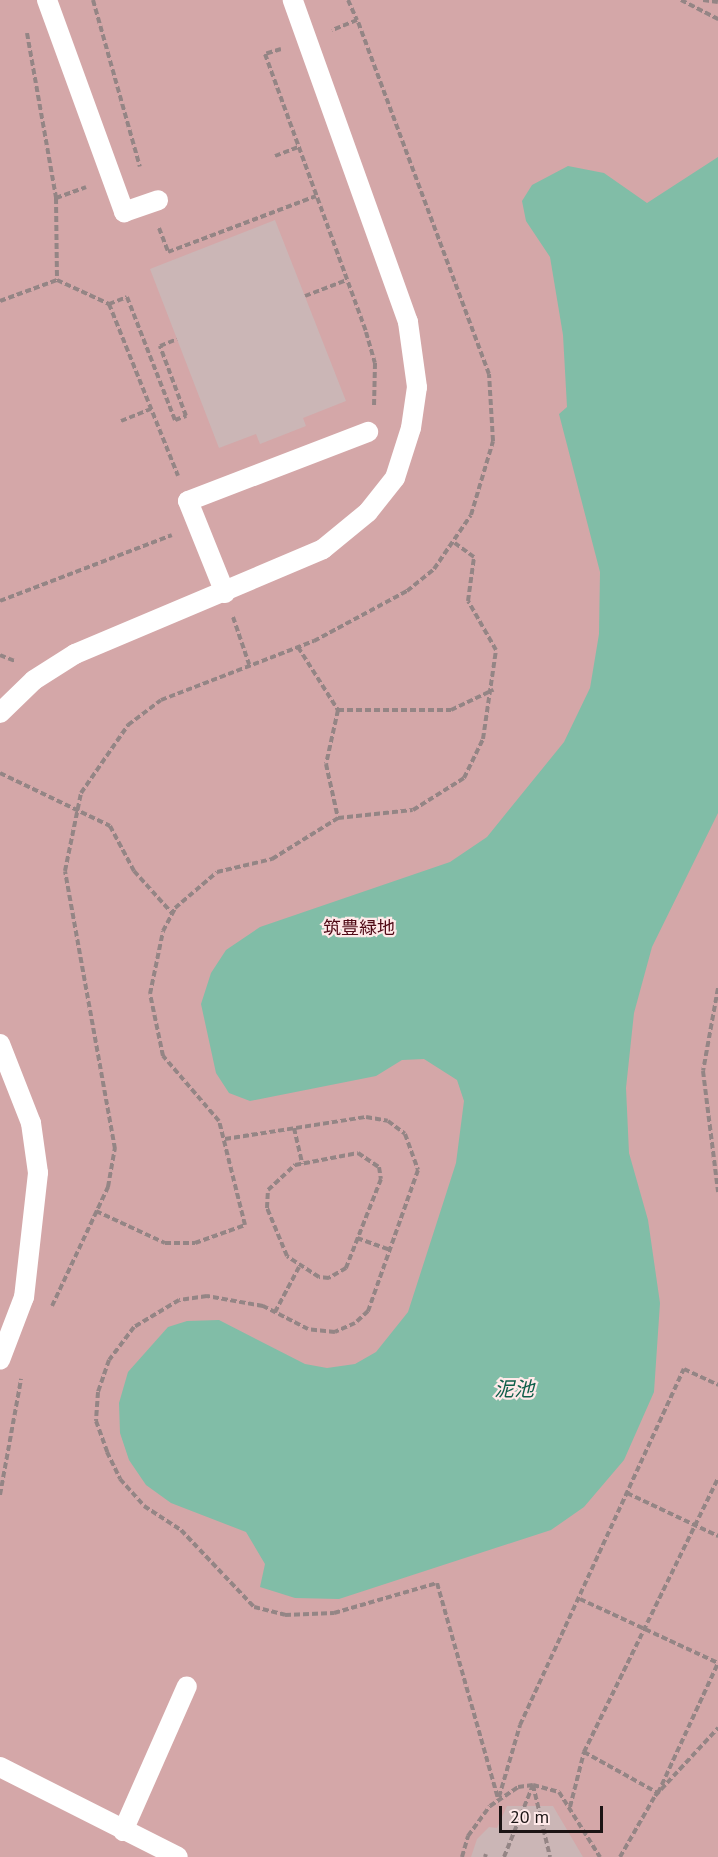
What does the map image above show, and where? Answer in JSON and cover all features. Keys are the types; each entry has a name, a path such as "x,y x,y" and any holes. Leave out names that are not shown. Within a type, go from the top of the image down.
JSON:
{"lane":[{"path":"47,0 124,212 154,201"},
{"path":"0,713 34,680 75,654 225,593 323,549 368,512 395,478 417,387 408,322 293,0"},
{"path":"225,593 188,501 368,432"},
{"path":"0,1044 31,1123 38,1173 24,1297 0,1360"},
{"path":"123,1831 187,1686"},
{"path":"0,1767 178,1857"}],"path":[{"path":"93,0 168,252 316,196"},
{"path":"49,1314 108,1188 115,1149 65,871 76,808 100,759 129,725 160,700 298,647 407,591 455,543 471,515 493,441 489,374 348,0"},
{"path":"681,0 718,19"},
{"path":"704,0 718,2"},
{"path":"323,34 357,20"},
{"path":"26,23 56,198 57,280"},
{"path":"293,45 265,54 375,363 377,391 368,432"},
{"path":"275,156 299,147"},
{"path":"0,301 57,280 109,304 188,501"},
{"path":"305,296 347,280"},
{"path":"109,304 127,297 175,420 186,416 160,346 177,339"},
{"path":"121,421 151,409"},
{"path":"0,601 197,525"},
{"path":"96,1211 165,1243 195,1243 245,1225 233,1193 225,1139 219,1121 163,1056 150,994 154,960 172,913 217,872 272,858 338,818 413,810 446,795 465,778 483,739 493,690 496,650 468,601 474,557 455,543"},
{"path":"225,593 249,664"},
{"path":"298,647 338,710 326,764 338,818"},
{"path":"338,710 451,710 493,690"},
{"path":"0,773 110,826 134,871 172,913"},
{"path":"718,988 703,1071 718,1192"},
{"path":"225,1139 366,1117 388,1121 405,1134 418,1170 368,1311 355,1323 335,1332 308,1329 275,1312 236,1298 207,1296 179,1300 134,1327 109,1360 98,1392 96,1421 107,1452 120,1479 144,1506 181,1530 254,1607 285,1615 334,1613 437,1583 498,1798"},
{"path":"294,1128 302,1164"},
{"path":"358,1154 379,1167 381,1179 357,1238 338,1275 319,1277 299,1267 286,1256 267,1208 268,1190 276,1179 302,1164 358,1154"},
{"path":"357,1238 390,1250"},
{"path":"275,1312 299,1267"},
{"path":"0,1496 26,1368"},
{"path":"462,1857 472,1828 498,1798 520,1725 684,1369 718,1385"},
{"path":"570,1807 584,1752 718,1479"},
{"path":"627,1493 718,1536"},
{"path":"580,1599 643,1632 718,1663 658,1794 584,1752"},
{"path":"620,1857 655,1796 718,1728"},
{"path":"498,1798 533,1785 559,1792 600,1857"},
{"path":"504,1857 533,1785"},
{"path":"533,1785 550,1857"}],"green space":[{"name":"筑豊緑地","path":"0,0 718,0 718,1857 0,1857"}],"water":[{"name":"泥池","path":"718,157 718,813 652,947 634,1013 626,1088 629,1153 648,1220 660,1303 654,1392 624,1460 584,1507 551,1530 339,1599 295,1598 260,1587 265,1564 246,1532 171,1503 146,1485 129,1460 120,1433 119,1403 128,1372 168,1327 187,1321 219,1320 305,1364 327,1368 355,1364 376,1352 408,1312 456,1163 464,1101 457,1080 424,1059 402,1060 376,1076 250,1101 229,1093 216,1073 201,1004 211,973 226,950 260,927 450,862 487,837 564,742 590,688 599,634 600,572 559,414 567,407 563,335 550,257 526,221 522,201 532,185 568,166 604,173 647,203"}],"building":[{"path":"275,220 346,401 303,418 306,426 260,444 256,434 219,448 150,269"},
{"path":"507,1806 553,1806 583,1857 471,1857 477,1839 489,1827 497,1828"}]}
